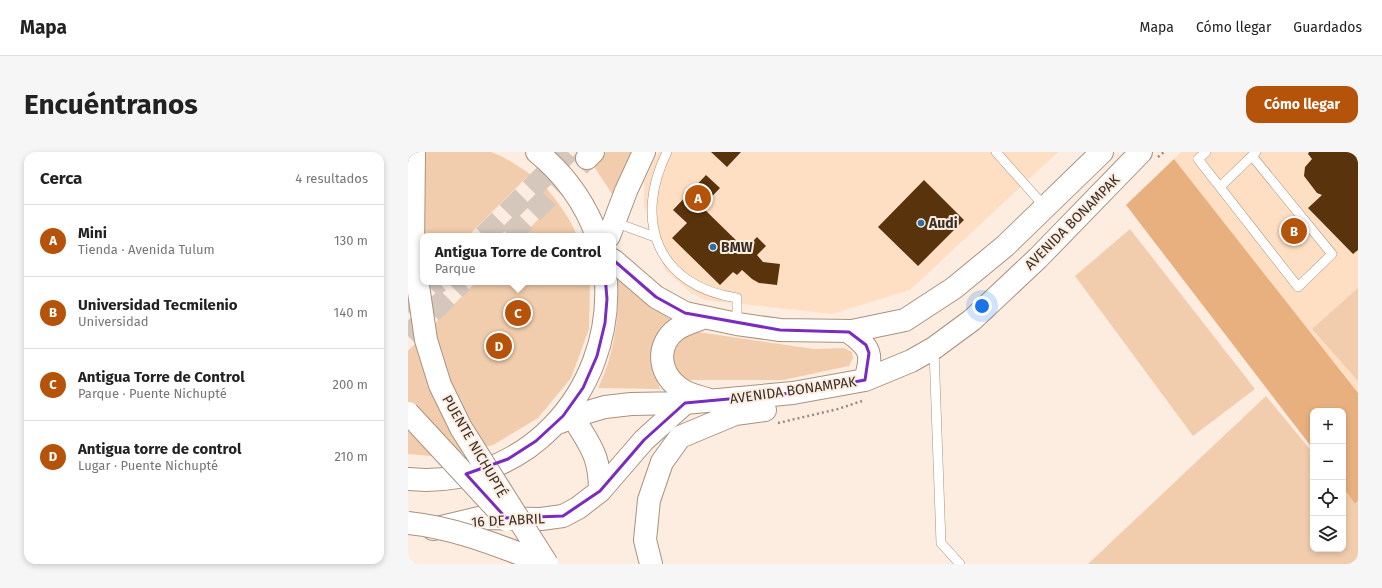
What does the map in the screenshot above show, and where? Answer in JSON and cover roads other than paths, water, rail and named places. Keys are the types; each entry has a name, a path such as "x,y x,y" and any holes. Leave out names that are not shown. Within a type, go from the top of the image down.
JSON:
{"main road":[{"name":"PUENTE NICHUPTÉ","path":"414,152 413,251 426,340 440,385 461,428 547,564"},
{"path":"537,152 553,166 575,192 586,211 596,233"},
{"path":"611,229 644,152"},
{"path":"1079,175 1086,152"},
{"name":"AVENIDA BONAMPAK","path":"616,263 656,297 685,313 703,318 780,330 849,332 905,320 948,292 1005,246 1102,152"},
{"name":"AVENIDA BONAMPAK","path":"564,421 605,407 631,404 686,403 793,393 865,380 911,360 934,348 972,320 1038,258 1141,152"},
{"path":"409,479 456,477 488,468 518,453 564,421 588,377 597,356 605,322 606,285"},
{"path":"703,318 677,329 666,340 662,352 662,367 678,387 691,394 712,401"},
{"path":"651,564 646,540 649,500 662,462 680,437 736,414 794,405 865,380 869,363 869,353 866,345 849,332"},
{"name":"16 DE ABRIL","path":"408,534 427,531 479,518 540,519 563,516 578,508 600,491 644,440 686,403"},
{"name":"PUENTE NICHUPTÉ","path":"408,413 547,564"},
{"path":"564,421 591,446 597,459 600,471 600,491"},
{"path":"408,523 427,525 464,534 547,564"}],"lane":[{"path":"666,152 660,165 651,201 655,237 670,265 682,277 698,287 720,295 737,298 737,324"},
{"path":"996,152 1046,207"},
{"path":"1206,152 1198,159 1221,186 1298,287 1332,254 1254,154 1221,186"},
{"path":"611,229 655,237"},
{"path":"934,348 941,543 960,564"}],"tunnel":[{"path":"487,233 568,152"},
{"path":"512,233 587,158"},
{"path":"408,312 435,285"},
{"path":"408,336 459,285"}],"place":[{"name":"Mini","path":"698,198"},
{"name":"Audi","path":"921,223"},
{"name":"Universidad Tecmilenio","path":"1294,231"},
{"name":"BMW","path":"713,247"},
{"name":"Antigua Torre de Control","path":"518,313"},
{"name":"Antigua torre de control","path":"499,346"}]}
